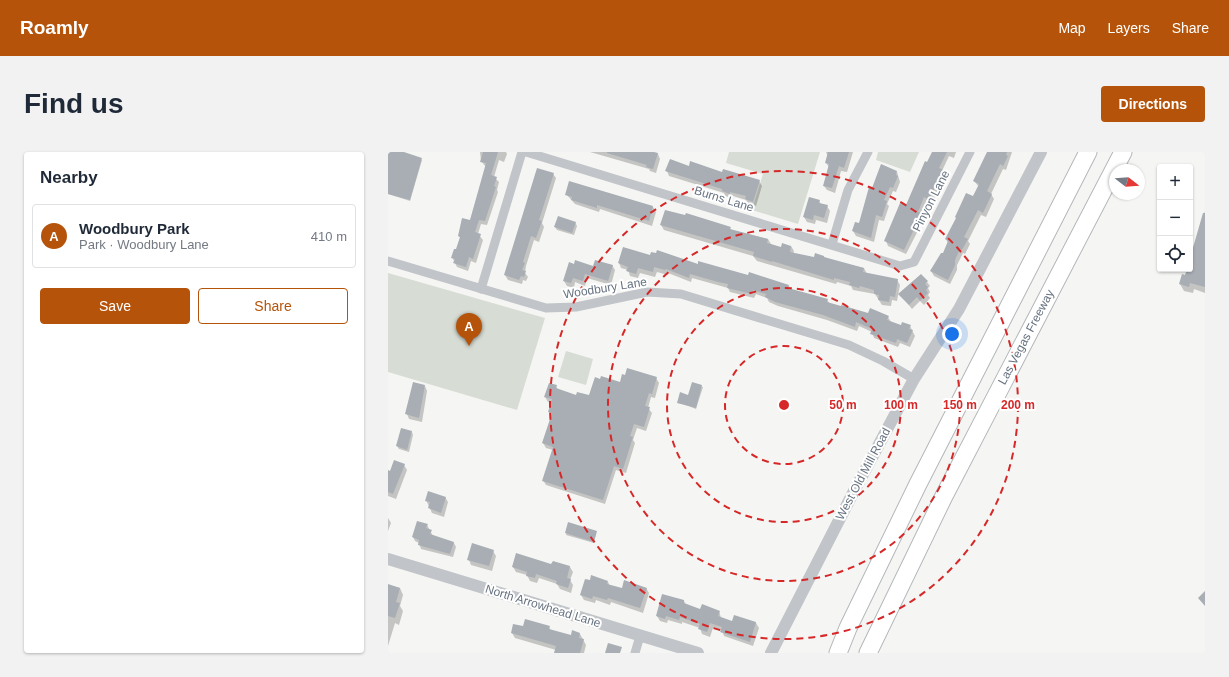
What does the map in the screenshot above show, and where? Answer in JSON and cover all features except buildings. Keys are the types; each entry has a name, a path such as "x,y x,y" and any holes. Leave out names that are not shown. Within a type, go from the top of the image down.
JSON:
{"highway":[{"path":"838,653 848,628 918,484 1088,152"},
{"name":"Las Vegas Freeway","path":"868,653 944,496 1123,152"}],"street":[{"path":"481,289 522,152"},
{"name":"Burns Lane","path":"526,152 832,244 900,266 914,262"},
{"path":"832,244 848,190 868,152"},
{"name":"Pinyon Lane","path":"914,262 970,152"},
{"name":"West Old Mill Road","path":"771,653 821,553 914,379 959,309 1041,152"},
{"name":"Woodbury Lane","path":"388,261 546,308 576,307 647,292 681,294 849,346 883,361 914,379"},
{"name":"North Arrowhead Lane","path":"388,558 698,653"},
{"path":"635,653 640,636"}],"shaded area":[{"path":"729,152 820,152 798,224 752,210 763,174 726,163"},
{"path":"878,152 919,152 910,172 876,160"},
{"path":"388,273 545,318 517,410 388,372"},
{"path":"566,351 593,359 586,385 558,377"}],"place":[{"name":"Woodbury Park","path":"469,346"}]}
